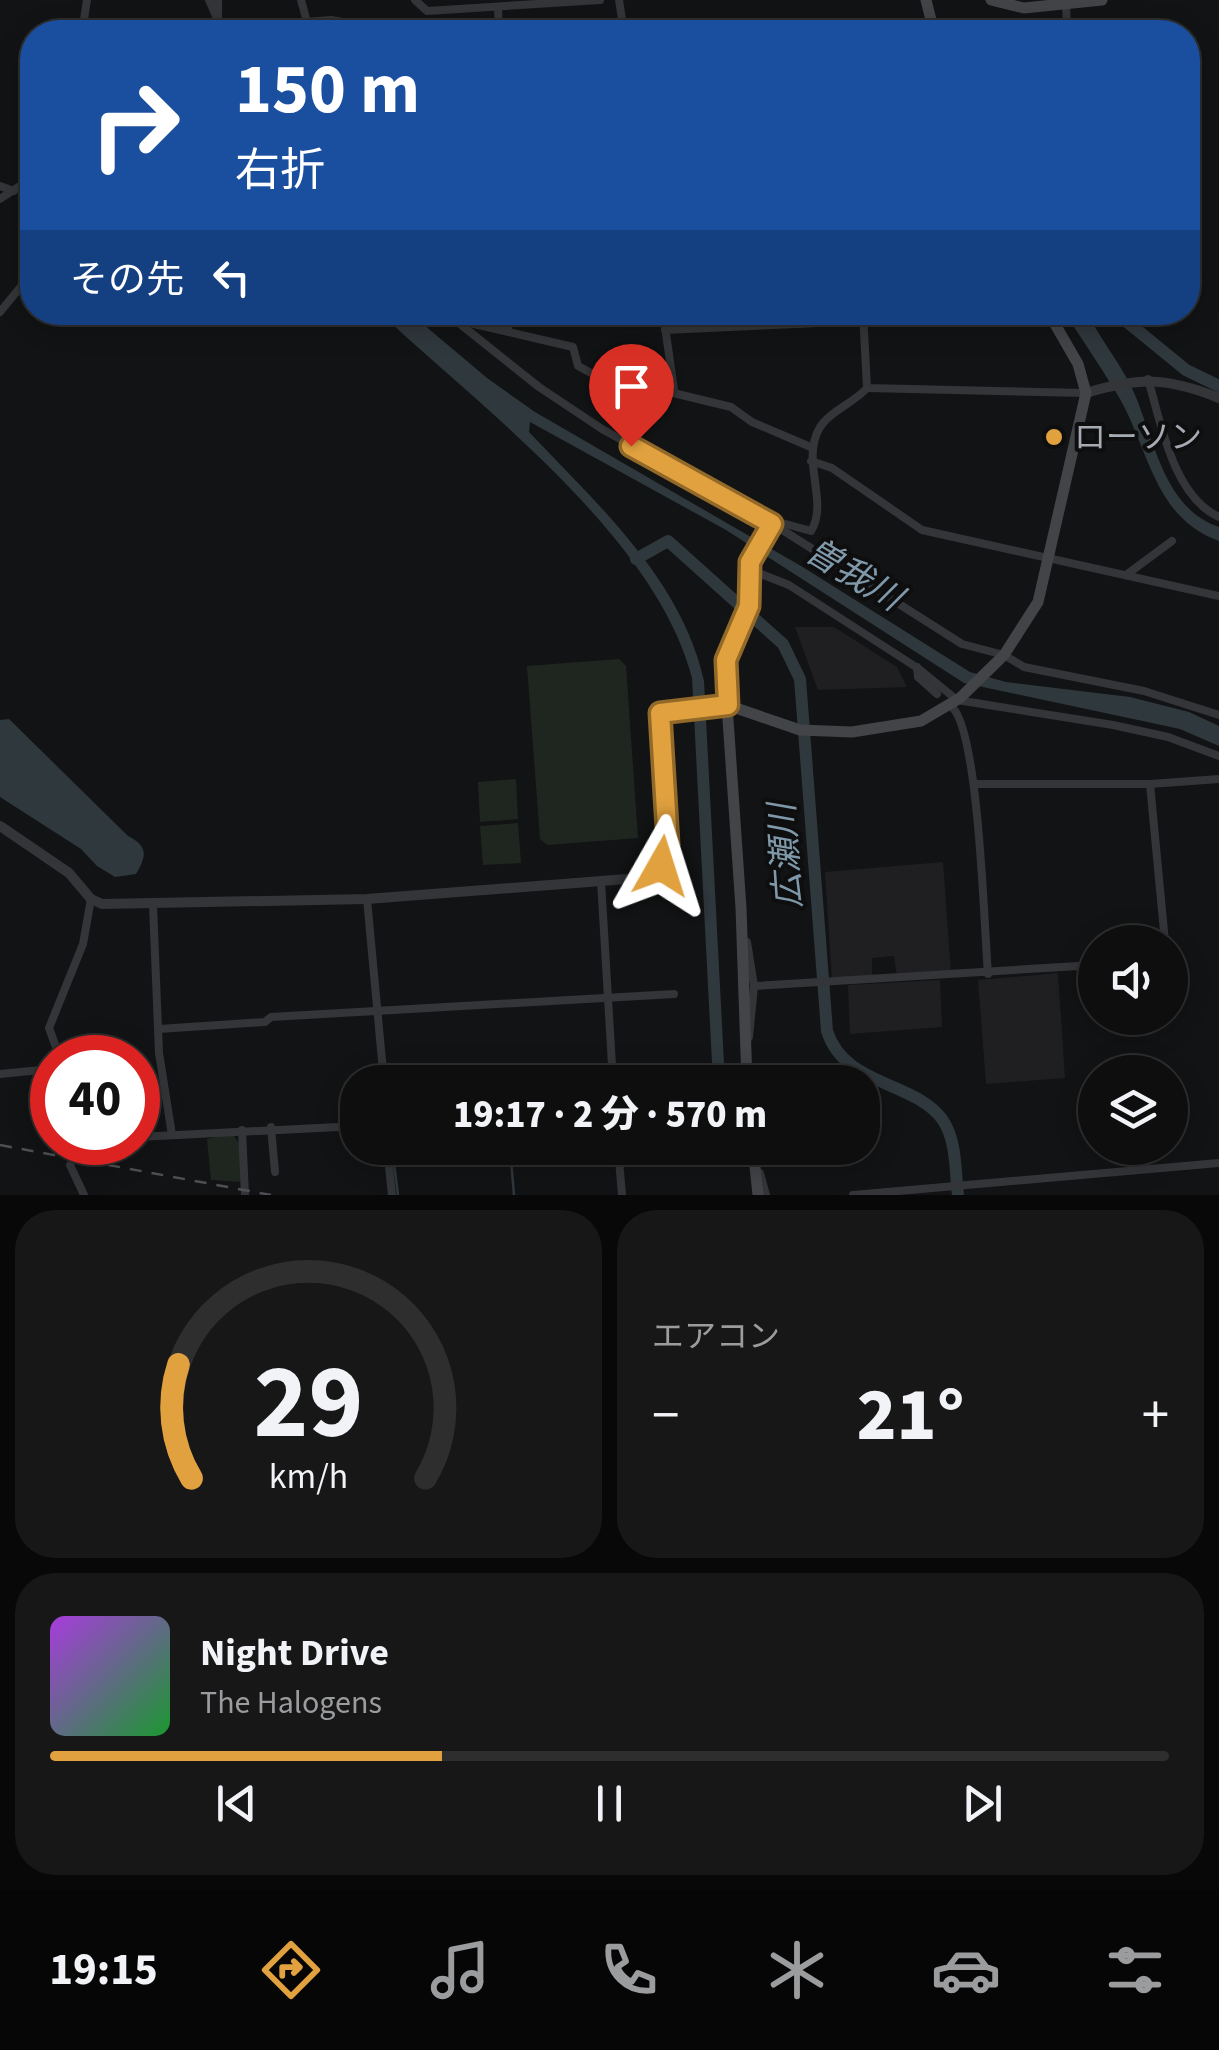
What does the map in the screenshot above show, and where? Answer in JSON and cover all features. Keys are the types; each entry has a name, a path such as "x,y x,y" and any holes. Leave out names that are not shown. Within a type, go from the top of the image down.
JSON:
{"main road":[{"path":"991,0 1013,8 1102,0"},
{"path":"745,1065 741,908 724,706 800,730 888,728 921,720 956,702 1000,658 1038,602 1086,393 1084,378 1055,325"},
{"path":"755,1165 758,1195"}],"street":[{"path":"415,0 426,11 498,10 600,0"},
{"path":"498,10 498,20"},
{"path":"0,186 14,191"},
{"path":"0,199 20,188"},
{"path":"0,312 20,288"},
{"path":"460,325 602,429 771,525 962,644 1024,667 1144,691 1219,716"},
{"path":"482,325 508,328 573,347 578,366 591,373 674,390 731,407 752,422 812,448"},
{"path":"664,325 674,390"},
{"path":"665,330 742,325"},
{"path":"864,325 867,388"},
{"path":"1148,380 1160,424 1187,488 1219,516"},
{"path":"771,525 782,523 804,532 816,524 812,448 821,426 867,388 1086,393 1148,380 1176,381 1219,398"},
{"path":"811,461 832,468 922,530 1219,596"},
{"path":"90,900 152,905 368,899 640,878 661,866 668,844 660,713 724,706 726,660 749,606 750,562 771,525"},
{"path":"1126,575 1172,541"},
{"path":"750,562 756,572 789,585 917,668 956,702 974,784 988,974"},
{"path":"917,668 918,677 937,694"},
{"path":"956,702 1113,724 1168,737 1219,756"},
{"path":"974,784 1150,784 1219,779"},
{"path":"1150,784 1162,925"},
{"path":"0,826 69,873 90,900 83,944 49,1028 52,1035"},
{"path":"601,882 612,1065"},
{"path":"368,899 382,1065"},
{"path":"152,905 159,1028 172,1135"},
{"path":"741,908 754,986 753,1024 744,1053"},
{"path":"754,986 1078,966"},
{"path":"159,1028 674,994"},
{"path":"0,1074 30,1071"},
{"path":"160,1136 340,1126"},
{"path":"271,1127 275,1172"},
{"path":"242,1130 245,1195"},
{"path":"853,1195 1219,1163"},
{"path":"70,1165 84,1195"},
{"path":"389,1165 392,1195"},
{"path":"619,1165 622,1195"},
{"path":"757,1165 766,1195"}],"shaded area":[{"path":"393,325 424,325 535,412 801,566 970,672 1006,682 1130,697 1189,712 1219,726 1219,746 1180,729 964,683 726,530 530,422 529,432 609,516 657,577 693,644 704,681 724,1065 712,1065 692,678 672,626 643,575 561,479"},
{"path":"1073,325 1094,325 1128,380 1171,485 1199,517 1219,527 1219,541 1198,531 1167,500 1120,399"},
{"path":"795,627 834,627 897,667 907,687 818,690"},
{"path":"619,659 626,666 638,838 547,845 540,839 527,666"},
{"path":"9,719 139,844 144,857 136,874 115,877 81,849 0,797 0,720"},
{"path":"516,779 518,819 480,822 478,782"},
{"path":"518,823 521,863 483,865 480,826"},
{"path":"943,862 951,973 897,977 894,956 872,958 872,978 832,980 825,872"},
{"path":"1058,973 1065,1078 986,1084 978,980"},
{"path":"940,980 942,1027 850,1034 848,985"},
{"path":"234,1136 240,1145 241,1182 211,1180 207,1139"}],"waterway":[{"path":"1131,325 1186,370 1219,386"},
{"name":"広瀬川","path":"636,559 668,541 783,644 800,679 827,1031 848,1063 915,1097 942,1119 953,1146 958,1195"},
{"path":"394,1165 398,1195"},
{"path":"511,1165 514,1195"}],"railway":[{"path":"0,1145 271,1195"}],"place":[{"name":"ローソン","path":"1054,437"}],"route":[{"path":"631,446 733,506 772,524 750,562 752,596 726,660 728,705 660,713 668,844 661,866"}],"water label":[{"name":"曽我川","path":"854,574"}]}
